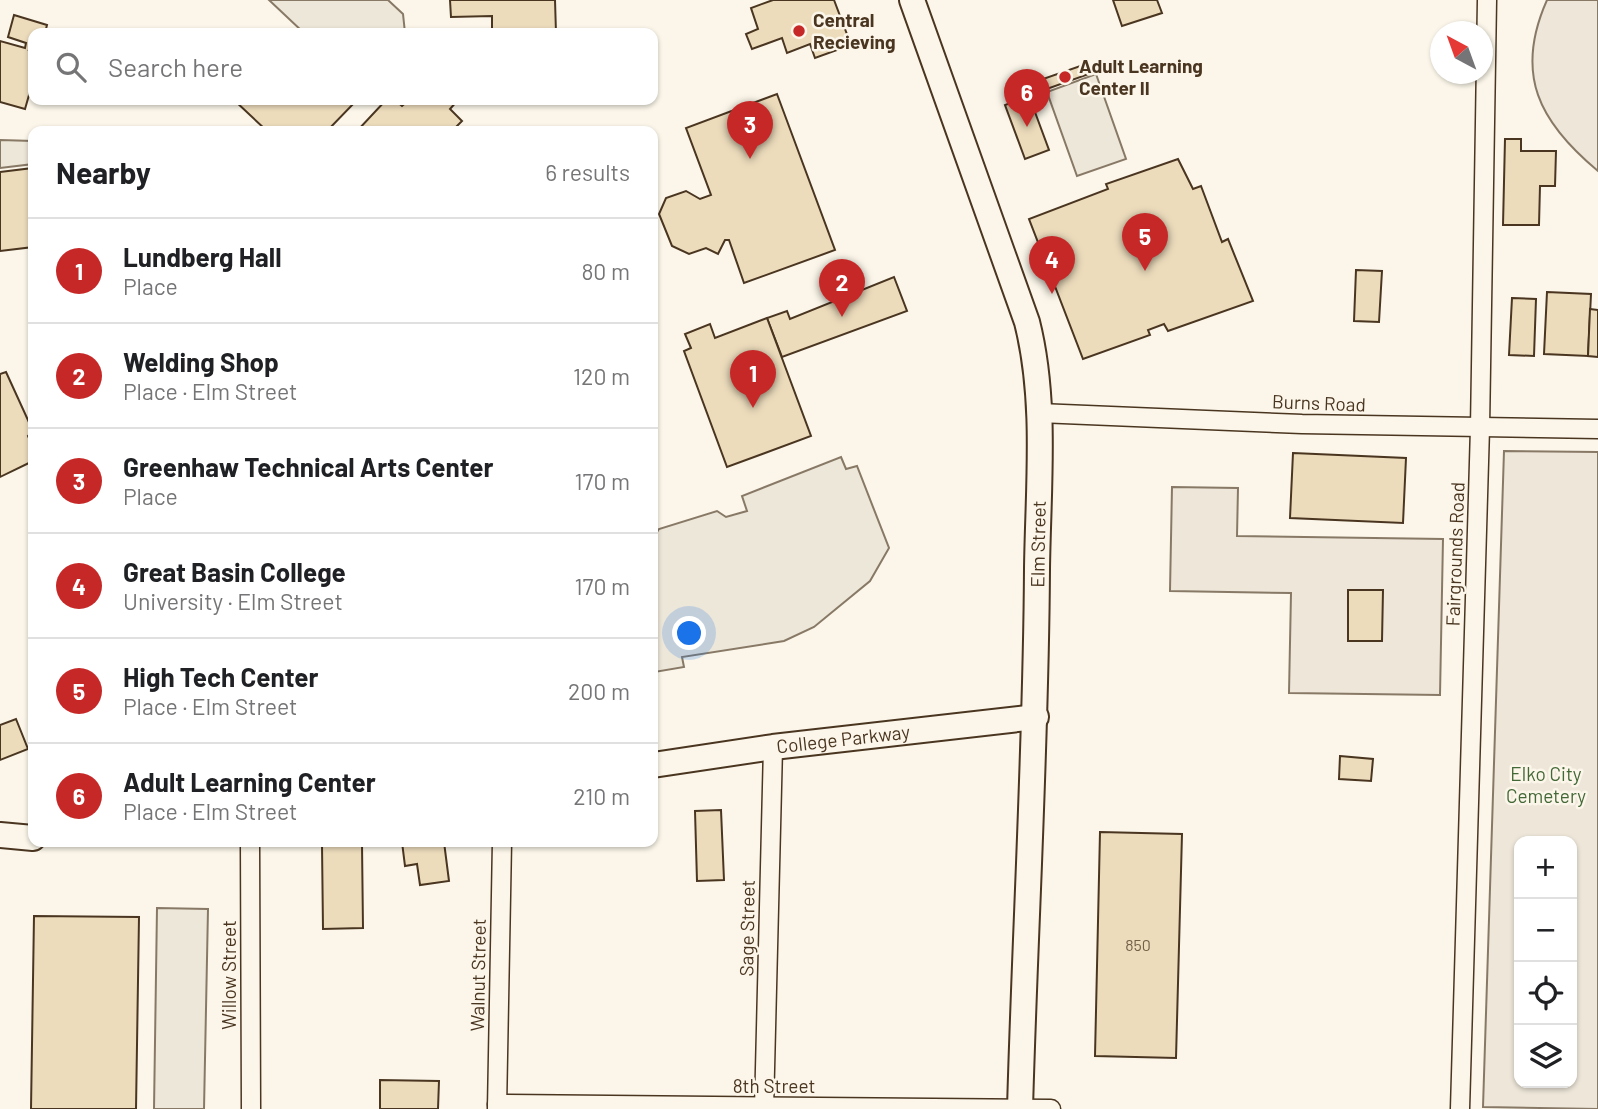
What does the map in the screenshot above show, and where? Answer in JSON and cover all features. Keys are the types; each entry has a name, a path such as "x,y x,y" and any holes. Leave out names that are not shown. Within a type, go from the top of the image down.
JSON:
{"street":[{"name":"Elm Street","path":"912,0 1027,322 1035,352 1039,414 1036,717 1020,1108"},
{"name":"Fairgrounds Road","path":"1460,1109 1480,428 1487,0"},
{"name":"Burns Road","path":"1039,414 1480,428 1598,429"},
{"name":"College Parkway","path":"658,764 772,747 1036,717"},
{"name":"Sage Street","path":"764,1108 772,747"},
{"path":"0,835 28,838"},
{"name":"Willow Street","path":"250,847 251,1109"},
{"name":"Walnut Street","path":"497,1106 502,847"},
{"name":"8th Street","path":"497,1106 1051,1109"}],"green space":[{"path":"1547,0 1598,0 1598,171 1560,134 1538,95 1533,74 1533,51 1537,27"},
{"name":"Elko City Cemetery","path":"1504,451 1598,452 1598,1109 1483,1107"},
{"path":"1172,487 1238,488 1237,536 1443,539 1440,695 1289,693 1291,593 1170,591"}],"shaded area":[{"path":"269,0 388,0 403,14 404,28 299,28"},
{"path":"1096,74 1126,159 1077,176 1047,92"},
{"path":"0,140 28,141 28,165 0,168"},
{"path":"841,457 846,469 857,466 889,548 870,581 814,627 784,641 682,657 684,667 658,671 658,530 717,511 726,517 747,511 742,496"},
{"path":"157,908 208,909 204,1109 154,1109"}],"building":[{"path":"450,0 555,0 556,28 492,28 492,16 451,17"},
{"name":"Central Recieving","path":"773,0 834,0 851,45 815,58 810,44 787,53 782,38 752,49 746,34 758,29 751,8"},
{"path":"1113,0 1157,0 1162,13 1122,26"},
{"path":"14,15 47,25 46,28 28,28 28,98 25,109 0,102 0,41 25,48 26,43 8,37"},
{"name":"Adult Learning Center II","path":"1086,64 1089,74 1044,90 1040,80"},
{"path":"777,94 835,250 744,283 729,240 725,240 718,254 706,248 689,254 672,246 659,214 666,198 686,191 700,199 711,195 686,128"},
{"path":"1029,96 1049,150 1025,159 1005,105"},
{"path":"239,105 352,105 332,126 262,126"},
{"path":"381,105 454,105 450,109 462,121 457,126 362,126"},
{"path":"1505,139 1521,139 1521,151 1556,151 1555,186 1540,186 1539,225 1503,225"},
{"path":"1178,159 1193,189 1201,186 1222,242 1228,239 1253,301 1168,331 1164,324 1148,330 1150,335 1083,359 1029,219 1108,189 1106,184"},
{"path":"28,169 28,248 0,251 0,172"},
{"path":"1356,270 1382,271 1379,322 1354,321"},
{"path":"894,277 907,311 782,357 767,318 787,311 790,319"},
{"path":"1547,292 1591,294 1588,356 1544,354"},
{"path":"1512,298 1536,299 1534,356 1509,355"},
{"path":"1590,309 1598,310 1598,357 1588,356"},
{"path":"767,318 811,436 727,467 684,351 691,348 685,334 710,324 715,338"},
{"path":"6,372 28,420 28,463 0,477 0,374"},
{"path":"1293,453 1406,458 1403,523 1290,518"},
{"path":"1348,590 1383,590 1382,641 1348,641"},
{"path":"16,719 28,749 0,760 0,725"},
{"path":"1340,756 1373,759 1371,781 1339,779"},
{"path":"721,810 724,880 697,881 695,811"},
{"path":"1100,832 1182,834 1176,1058 1095,1056"},
{"path":"322,847 362,847 363,928 323,929"},
{"path":"403,847 445,847 449,881 420,885 417,864 405,866"},
{"path":"34,916 139,917 136,1109 31,1109"},
{"path":"380,1080 439,1081 438,1109 380,1109"}],"place":[{"name":"Central Recieving","path":"799,31"},
{"name":"Adult Learning Center II","path":"1065,77"},
{"name":"Adult Learning Center","path":"1027,127"},
{"name":"Greenhaw Technical Arts Center","path":"750,159"},
{"name":"High Tech Center","path":"1145,271"},
{"name":"Great Basin College","path":"1052,294"},
{"name":"Welding Shop","path":"842,317"},
{"name":"Lundberg Hall","path":"753,408"}]}
